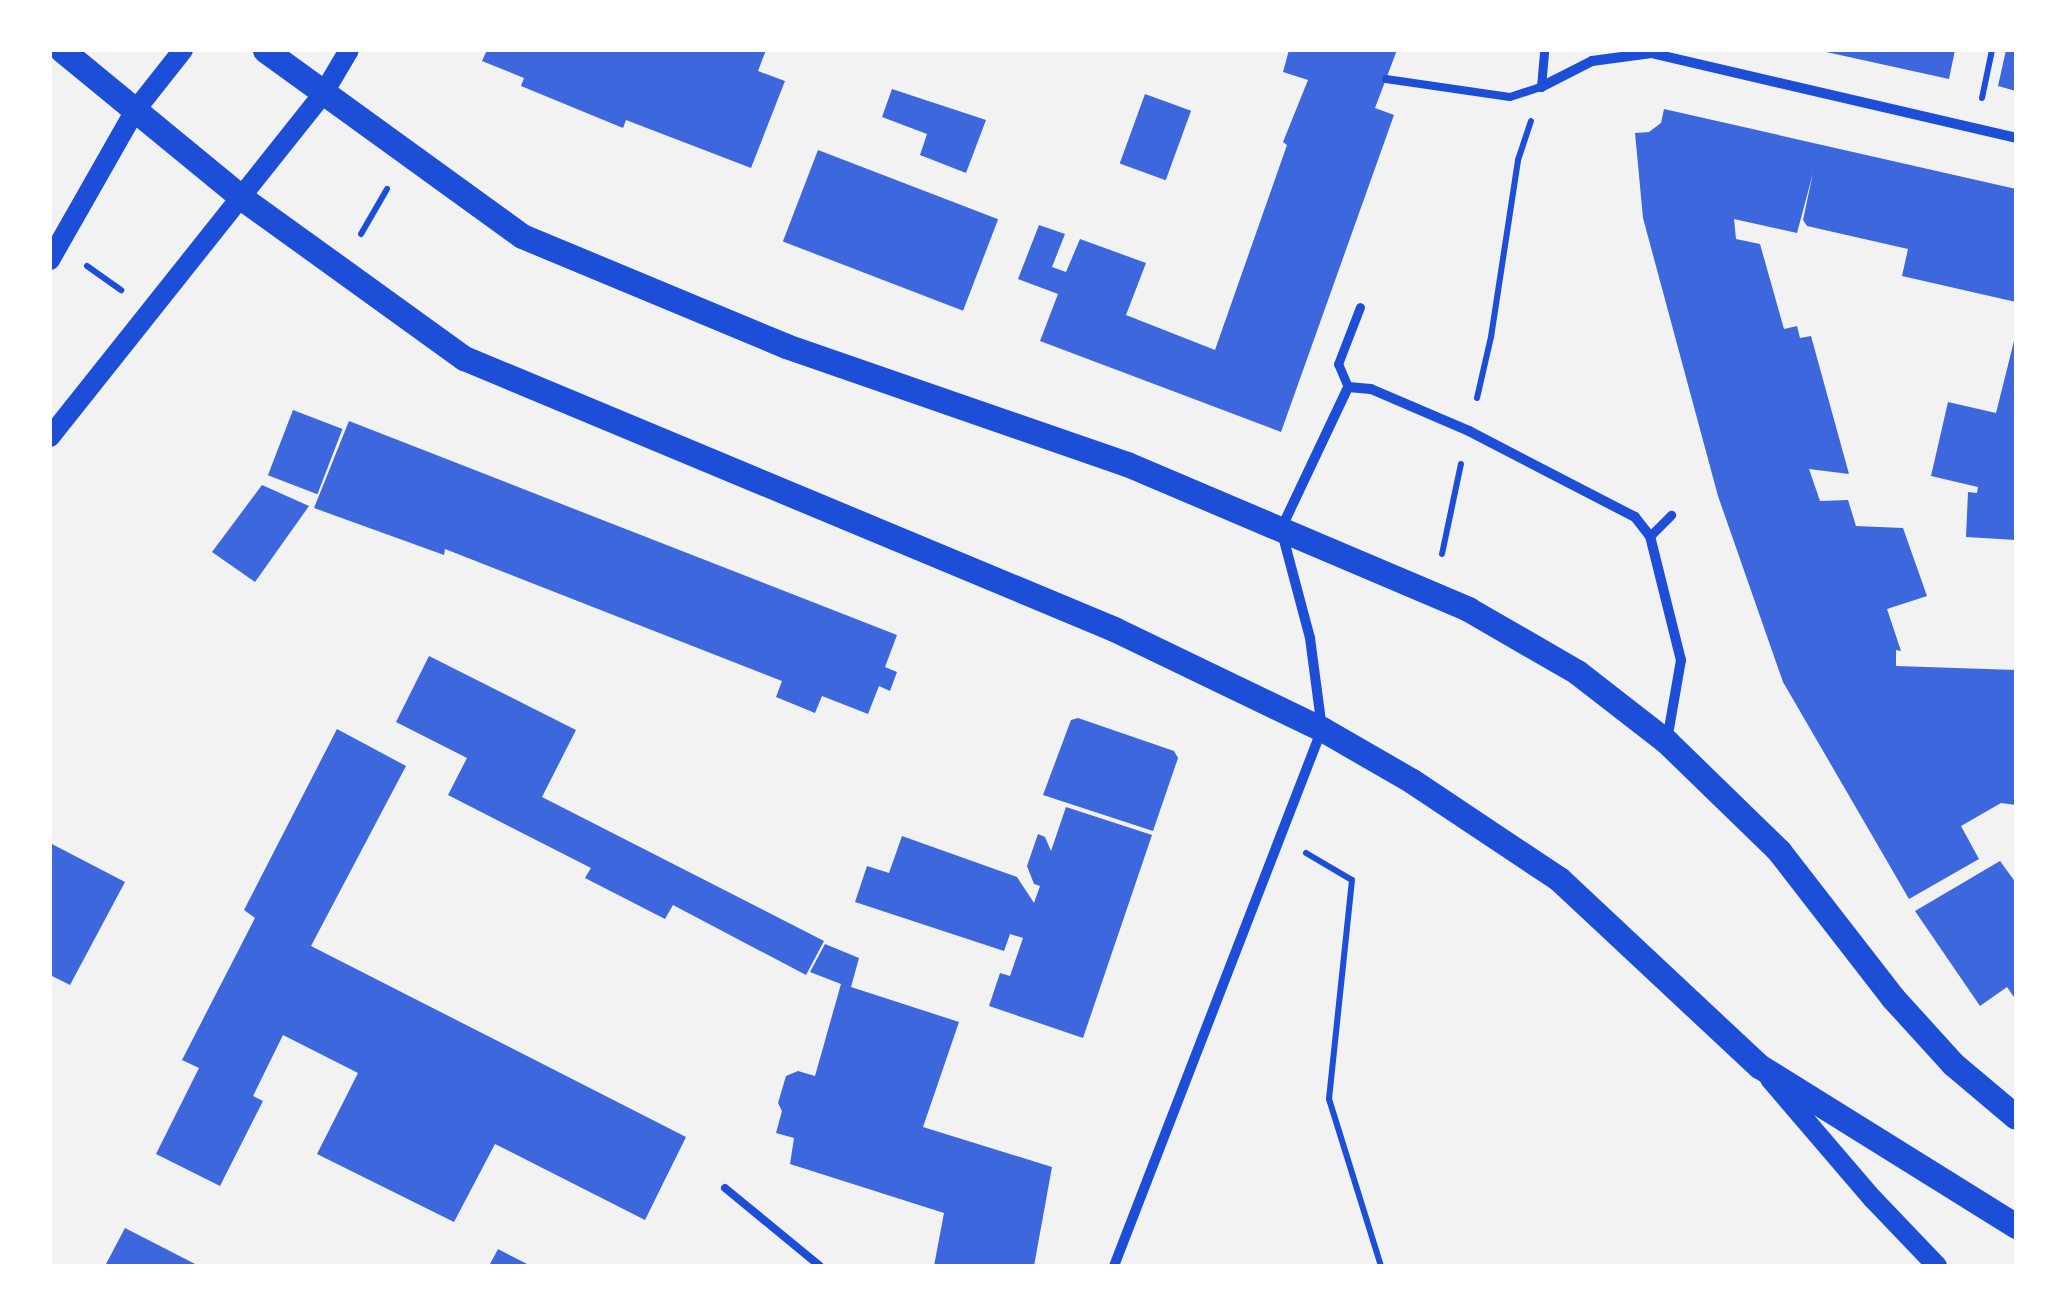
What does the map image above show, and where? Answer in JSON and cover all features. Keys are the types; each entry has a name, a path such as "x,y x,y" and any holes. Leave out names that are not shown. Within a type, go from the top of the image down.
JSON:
{"main road":[{"path":"62,50 242,198 464,358 1114,629 1322,729 1412,781 1558,880 1759,1066 1873,1199 1938,1266"},
{"path":"54,253 134,112 183,50"},
{"path":"265,50 522,236 786,346 1127,464 1494,622 1577,672 1666,741 1779,851 1894,998 1953,1064 2016,1117"},
{"path":"50,437 323,94 349,50"},
{"path":"1759,1066 2016,1226"}],"street":[{"path":"1541,87 1544,50"},
{"path":"1541,87 1592,61 1652,53 2016,138"},
{"path":"1114,1266 1322,729 1310,638 1282,530 1348,387 1338,364 1360,306"},
{"path":"1348,387 1371,389 1469,431 1635,517 1650,536 1682,660 1666,741"},
{"path":"1650,536 1671,515"}],"lane":[{"path":"1386,79 1510,97 1541,87"},
{"path":"725,1188 820,1266"}],"path":[{"path":"1976,129 1992,50"},
{"path":"1433,594 1492,337 1518,160 1541,87"},
{"path":"340,270 407,154"},
{"path":"54,253 151,311"},
{"path":"1279,837 1352,880 1329,1099 1382,1266"}],"building":[{"path":"487,50 766,50 758,71 785,81 751,168 626,120 623,128 521,86 524,78 482,61"},
{"path":"1289,50 1397,50 1375,108 1394,115 1281,432 1040,341 1058,294 1018,279 1039,225 1065,234 1052,267 1066,272 1080,239 1146,263 1126,315 1215,350 1287,145 1283,142 1308,80 1283,72"},
{"path":"1817,50 1955,50 1949,79"},
{"path":"2006,50 2016,50 2016,91 1998,86"},
{"path":"892,89 986,120 966,173 920,155 927,134 882,117"},
{"path":"1145,94 1191,111 1166,180 1120,164"},
{"path":"1664,109 2016,189 2016,302 1902,276 1908,249 1807,226 1803,220 1813,173 1797,233 1734,219 1736,239 1760,244 1784,329 1797,326 1800,338 1811,336 1849,474 1809,469 1820,501 1848,500 1856,526 1903,528 1927,596 1887,609 1901,651 1896,650 1896,666 2016,670 2016,805 2001,803 1961,826 1979,859 1909,899 1783,682 1718,496 1643,218 1635,133 1649,132 1661,123"},
{"path":"818,150 998,219 963,311 783,241"},
{"path":"2016,333 2016,540 1966,537 1968,492 1977,493 1978,487 1931,476 1948,402 1996,413"},
{"path":"293,410 342,429 317,494 268,475"},
{"path":"349,421 897,635 885,667 897,672 890,691 879,686 868,714 822,696 815,713 776,697 782,681 445,549 444,555 314,508"},
{"path":"262,485 309,506 255,582 212,552"},
{"path":"429,656 576,730 542,797 824,941 806,975 673,905 665,919 585,878 591,868 448,795 467,758 396,722"},
{"path":"1078,718 1174,751 1178,758 1153,831 1043,795 1071,720"},
{"path":"337,729 406,766 311,946 686,1137 645,1220 495,1144 454,1222 317,1154 358,1073 283,1035 253,1096 263,1101 220,1186 156,1154 199,1068 182,1060 255,918 244,910"},
{"path":"1066,807 1152,835 1083,1038 989,1006 1000,973 1010,976 1023,938 1010,934 1004,951 855,902 867,866 889,873 902,836 1017,877 1034,903 1040,886 1034,884 1027,866 1038,834 1045,837 1051,851"},
{"path":"50,843 125,882 70,985 50,975"},
{"path":"2000,861 2016,883 2016,1000 2007,987 1980,1006 1915,911"},
{"path":"825,944 859,958 851,987 959,1022 923,1127 1052,1167 1034,1266 934,1266 944,1213 790,1164 794,1138 776,1133 782,1111 778,1103 786,1076 798,1071 815,1076 841,984 810,972"},
{"path":"125,1228 199,1266 106,1264"},
{"path":"498,1249 531,1266 489,1266"}]}
